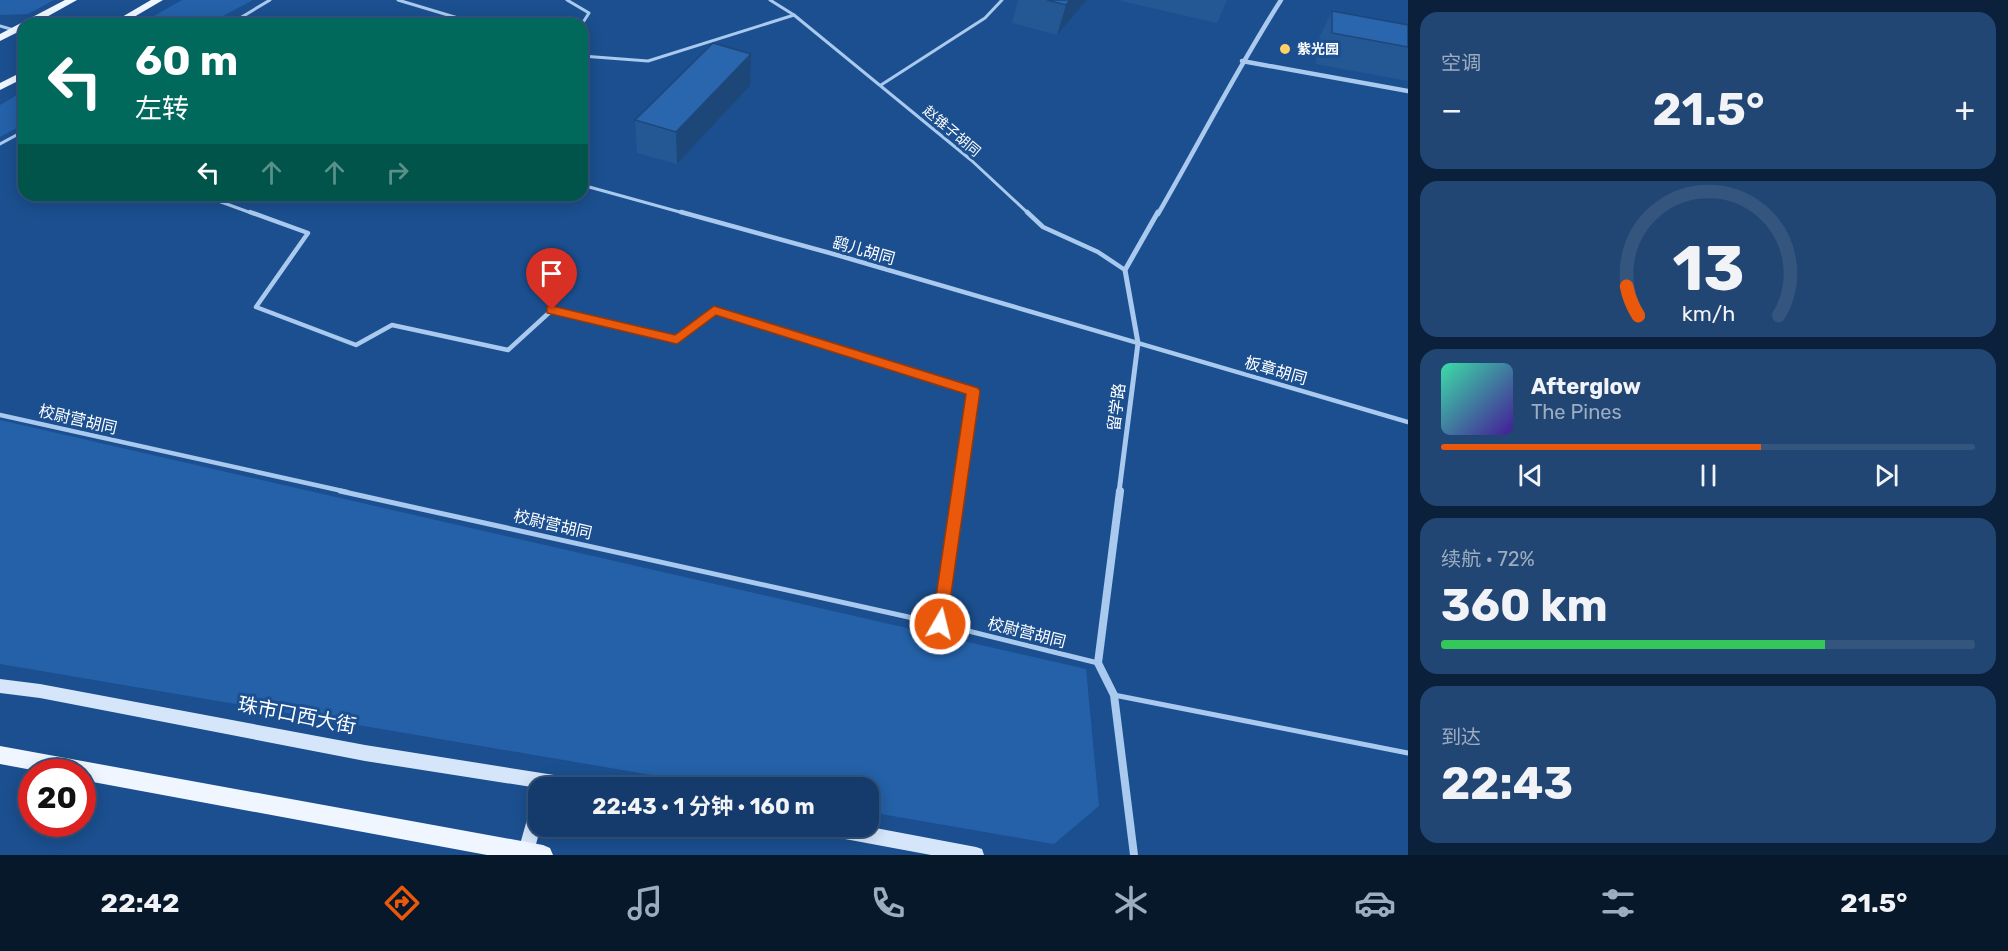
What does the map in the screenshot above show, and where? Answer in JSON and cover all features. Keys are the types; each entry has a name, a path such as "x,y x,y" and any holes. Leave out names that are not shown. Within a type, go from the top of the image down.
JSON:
{"main road":[{"path":"38,18 72,0"},
{"path":"125,18 158,0"},
{"path":"0,38 14,31"},
{"path":"0,87 18,77"},
{"path":"2,755 531,854"}],"street":[{"path":"1125,270 1219,108 1242,61 1281,0"},
{"path":"1242,61 1408,91"},
{"name":"留学路","path":"1098,663 1138,343 1125,270"},
{"path":"1098,663 1114,695 1134,855"},
{"name":"珠市口西大街","path":"0,686 40,690 528,782"},
{"path":"531,854 534,837"},
{"path":"878,837 976,855"}],"lane":[{"path":"245,17 270,0"},
{"path":"398,0 458,18"},
{"path":"567,0 589,13 586,18"},
{"name":"赵锥子胡同","path":"770,0 794,15 881,85 971,160 1043,226 1098,252 1125,270"},
{"path":"881,85 985,18 1002,0"},
{"path":"588,56 648,61 794,15"},
{"path":"245,17 250,18"},
{"path":"0,26 14,31"},
{"path":"0,144 18,134"},
{"name":"鹞儿胡同","path":"588,187 849,258 1138,343"},
{"path":"219,201 308,233 256,307 356,345 392,325 508,350 552,310 677,339 714,310 973,391 940,624"},
{"name":"板章胡同","path":"1138,343 1408,422"},
{"name":"校尉营胡同","path":"0,415 940,624 1098,663"},
{"path":"1114,695 1408,753"}],"shaded area":[{"path":"0,0 54,0 28,14 0,15"},
{"path":"182,0 253,0 219,18 150,18"},
{"path":"18,94 18,127 0,137 0,105"},
{"path":"0,420 1086,669 1099,806 1054,844 879,814 879,777 663,777 0,664"}],"building":[{"path":"1047,0 1070,0 1066,5"},
{"path":"1332,11 1408,25 1408,47 1332,33"},
{"path":"713,43 751,54 676,132 635,120"}],"place":[{"name":"紫光园","path":"1285,49"}],"route":[{"path":"552,310 677,339 714,310 973,391 940,624"}]}
